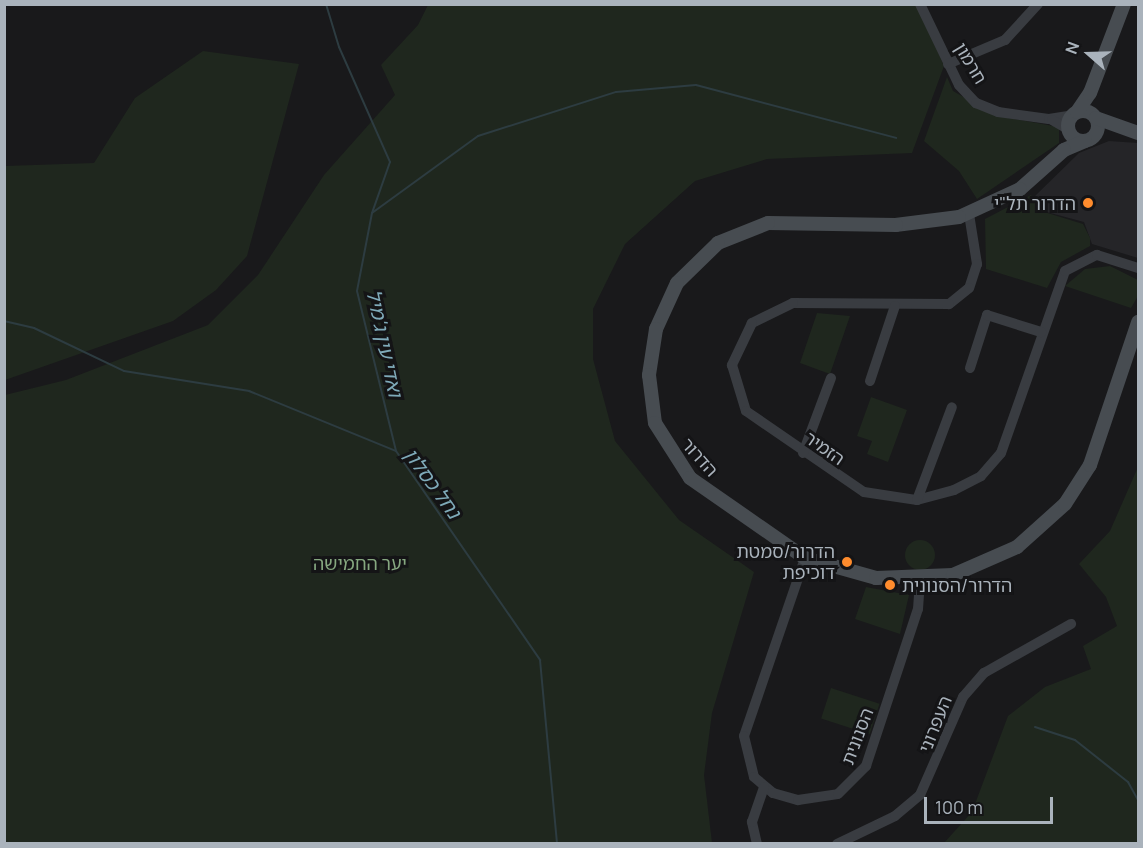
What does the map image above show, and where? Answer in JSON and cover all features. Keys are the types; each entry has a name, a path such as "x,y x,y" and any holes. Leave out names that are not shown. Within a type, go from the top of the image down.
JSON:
{"street":[{"name":"חרמון","path":"920,4 948,64 964,92 976,103 998,112 1049,119 1075,114"},
{"path":"948,64 1005,40 1038,4"},
{"path":"1089,139 1095,117 1092,88 1124,4"},
{"name":"הדרור","path":"1064,150 1075,114 1092,88"},
{"path":"1075,114 1095,117 1119,130 1138,133"},
{"name":"חרמון","path":"1049,119 1070,131"},
{"path":"1070,131 1089,139 1119,130"},
{"name":"הדרור","path":"1089,139 1064,150 1020,189 969,214 896,225 753,226 702,255 665,303 648,375 649,399 664,443 705,491 806,558 848,574 920,579 952,575 997,558 1034,534 1065,504 1089,465 1138,321"},
{"name":"הזמיר","path":"969,214 977,251 969,288 949,304 895,306 793,303 765,313 742,337 732,365 739,398 755,418 803,453 864,492 917,500 969,483 1001,453 1058,282 1075,262 1111,256 1138,268"},
{"path":"870,381 895,306"},
{"path":"970,368 987,315 1041,332"},
{"path":"803,453 831,378"},
{"path":"917,500 952,407"},
{"path":"757,843 752,822 764,787 747,764 744,736 806,558"},
{"name":"הסנונית","path":"764,787 787,798 812,800 838,794 860,776 918,609 920,579"},
{"name":"העפרוני","path":"837,843 895,816 920,795 963,697 984,673 1071,624"}],"shaded area":[{"name":"הדרור תל\"י","path":"1109,141 1138,143 1138,258 1092,244 1084,222 1043,211 1035,196 1079,153"}],"green space":[{"name":"יער החמישה","path":"428,5 919,5 944,66 912,153 767,159 695,181 625,244 593,309 593,359 615,441 679,520 754,572 712,713 704,775 712,843 5,844 5,395 66,380 208,325 258,275 324,175 395,95 381,65 418,25"},
{"path":"203,51 299,64 247,256 216,290 173,321 5,380 5,166 94,163 135,98"},
{"path":"947,77 953,91 997,116 1059,127 1059,143 977,199 959,171 924,141"},
{"path":"1031,195 1041,211 1083,224 1090,238 1090,246 1061,262 1047,288 986,269 985,219"},
{"path":"1110,266 1138,280 1138,296 1131,308 1065,286 1085,269"},
{"path":"817,313 850,316 830,374 800,363"},
{"path":"871,397 907,410 888,462 867,454 872,441 857,436"},
{"path":"1138,467 1138,843 944,843 972,812 1008,716 1045,687 1091,669 1083,646 1117,626 1106,597 1079,564 1110,531"},
{"path":"920,540 931,544 935,555 931,566 920,570 909,566 905,555 909,544"},
{"path":"866,587 909,595 900,634 855,619"},
{"path":"831,688 880,704 870,734 821,718"}],"waterway":[{"name":"ואדי עין ג'מיל","path":"326,4 339,47 390,162 372,213 357,291 396,451"},
{"path":"372,213 478,136 616,92 696,85 896,138"},
{"name":"נחל כסלון","path":"4,321 34,328 124,371 249,391 396,451 540,660 557,844"},
{"path":"1035,727 1075,740 1128,782 1138,800"}],"place":[{"name":"הדרור תל\"י","path":"1088,203"},
{"name":"הדרור/סמטת דוכיפת","path":"847,562"},
{"name":"הדרור/הסנונית","path":"890,585"}]}
